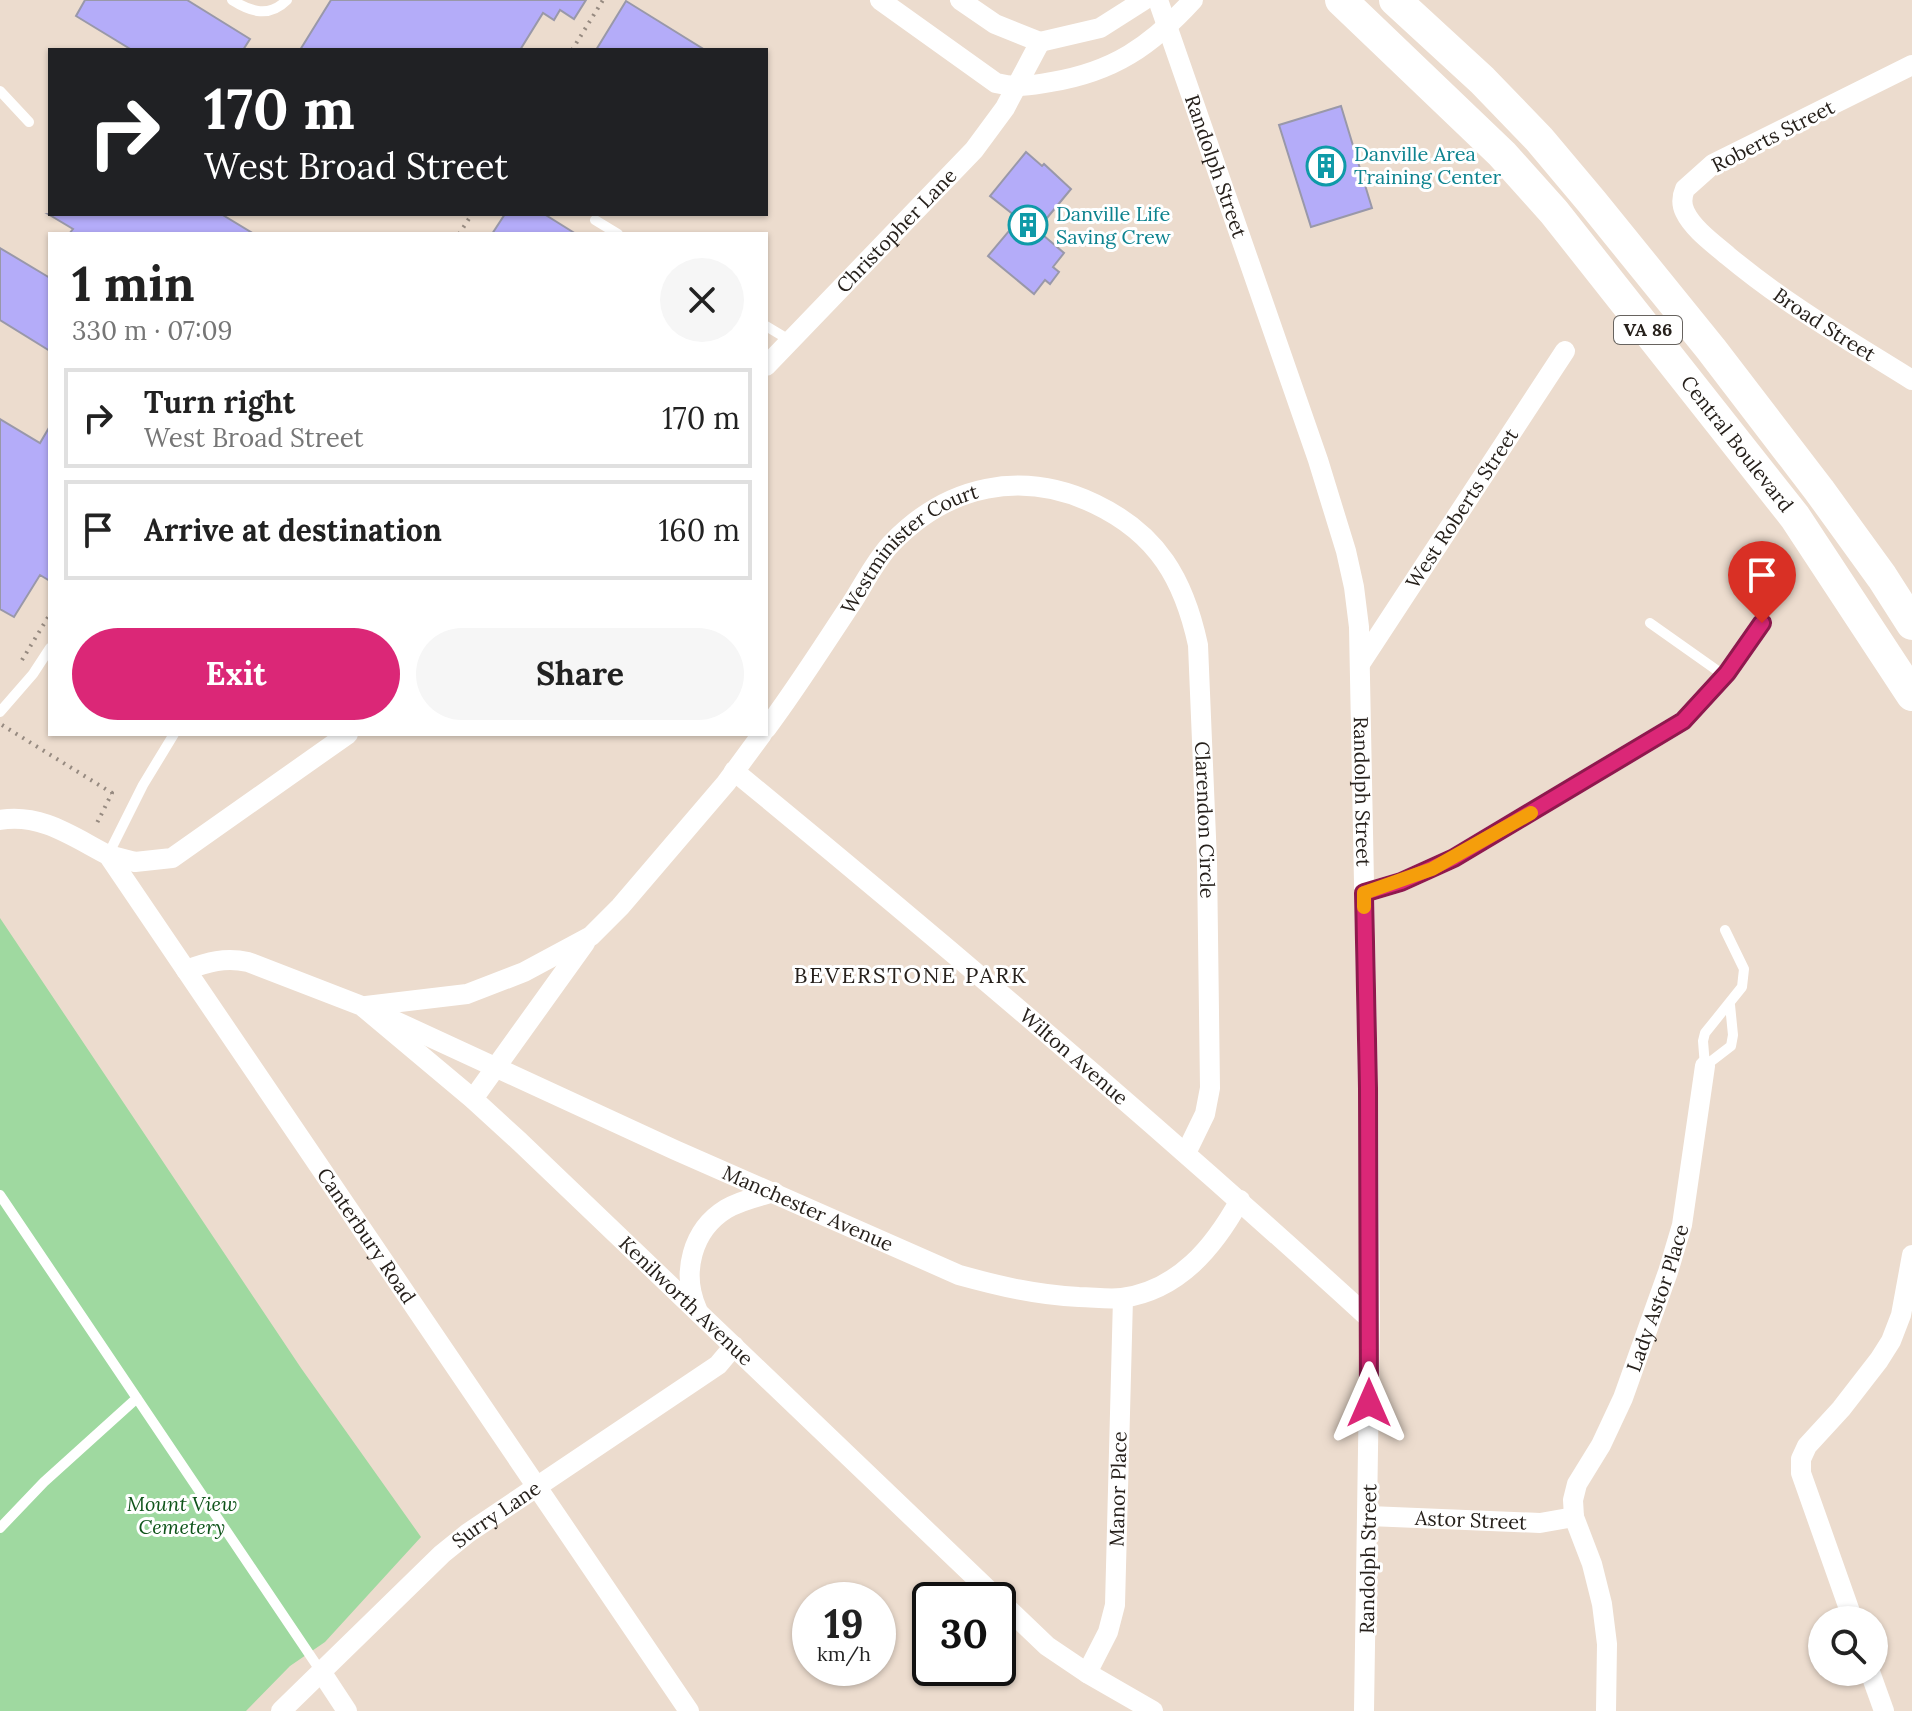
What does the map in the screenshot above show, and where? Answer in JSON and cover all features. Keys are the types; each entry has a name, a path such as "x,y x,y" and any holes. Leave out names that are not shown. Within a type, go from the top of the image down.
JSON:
{"main road":[{"name":"Central Boulevard","path":"1341,0 1468,120 1554,212 1795,517 1912,695"},
{"name":"Central Boulevard","path":"1395,0 1482,80 1539,139 1592,202 1711,349 1819,490 1912,624"}],"street":[{"path":"880,0 996,83 1016,88 1082,77 1127,58 1168,28 1193,0"},
{"path":"960,0 995,24 1040,42 1100,28 1144,0"},
{"name":"Randolph Street","path":"1158,0 1318,460 1346,551 1359,627 1370,1319 1364,1711"},
{"name":"Christopher Lane","path":"768,364 974,150 1005,108 1040,42"},
{"name":"Roberts Street","path":"1739,264 1686,215 1682,205 1685,189 1713,164 1912,65"},
{"name":"Broad Street","path":"1739,264 1768,289 1816,322 1912,380"},
{"name":"West Roberts Street","path":"1360,664 1565,351"},
{"name":"Westminister Court","path":"768,727 889,546 936,507 964,493 1016,486 1050,489 1077,496 1111,514"},
{"name":"Clarendon Circle","path":"1111,514 1145,539 1180,583 1198,645 1207,861 1210,1088 1205,1114 1186,1153"},
{"path":"1364,893 1432,869 1683,721 1725,676 1762,623"},
{"path":"108,855 135,862 172,858 345,736"},
{"name":"Westminister Court","path":"473,1099 569,963 620,907 761,736"},
{"name":"Wilton Avenue","path":"734,771 944,944 1240,1200 1370,1319"},
{"name":"Canterbury Road","path":"0,820 34,819 108,855 689,1711"},
{"name":"Westminister Court","path":"362,1006 467,994 524,972 591,936"},
{"name":"Kenilworth Avenue","path":"186,970 216,960 248,962 362,1006 406,1046 473,1099 1047,1646 1153,1711"},
{"name":"Manchester Avenue","path":"362,1006 959,1275 1006,1289 1047,1295 1123,1298 1146,1293 1173,1280 1192,1266 1210,1246 1240,1200"},
{"name":"Lady Astor Place","path":"1574,1517 1573,1500 1577,1484 1601,1445 1623,1398 1682,1225 1705,1066"},
{"path":"700,1314 689,1283 689,1268 702,1233 726,1209 774,1192"},
{"path":"1848,1606 1801,1473 1801,1459 1807,1446 1851,1397 1891,1341 1901,1315 1912,1255"},
{"name":"Manor Place","path":"1087,1673 1108,1632 1115,1605 1123,1298"},
{"name":"Surry Lane","path":"281,1711 442,1554 718,1365 734,1346"},
{"name":"Astor Street","path":"1369,1516 1540,1523 1574,1517"},
{"path":"1574,1517 1592,1564 1602,1604 1607,1644 1606,1711"},
{"path":"322,1673 347,1711"},
{"path":"1875,1686 1884,1711"}],"lane":[{"path":"232,0 251,12 265,12 280,7 287,0"},
{"path":"0,91 29,122"},
{"path":"595,220 615,232"},
{"path":"768,327 791,341"},
{"path":"1650,623 1725,676"},
{"path":"0,712 33,674 48,651"},
{"path":"108,855 143,785 173,736"},
{"path":"1705,1066 1705,1033 1742,987 1744,969 1725,930"},
{"path":"1705,1066 1731,1046 1730,1005"},
{"path":"0,1195 322,1673"},
{"path":"0,1528 44,1482 137,1398"}],"path":[{"path":"573,48 603,0"},
{"path":"18,667 48,617"},
{"path":"0,724 112,793 97,823"}],"green space":[{"name":"Mount View Cemetery","path":"0,918 301,1368 421,1537 325,1642 290,1666 246,1711 0,1711"}],"building":[{"path":"85,0 187,0 250,39 244,48 129,48 76,16"},
{"path":"331,0 586,0 574,19 560,10 554,20 543,13 521,48 301,48"},
{"path":"626,1 702,48 597,48"},
{"name":"Danville Area Training Center","path":"1341,106 1372,208 1311,227 1279,125"},
{"name":"Danville Life Saving Crew","path":"1026,152 1071,189 1037,230 1064,253 1053,267 1059,272 1050,284 1045,280 1034,294 988,256 1019,219 990,196"},
{"path":"51,216 224,216 251,232 71,232 73,229"},
{"path":"504,216 547,216 573,232 493,232"},
{"path":"0,248 48,277 48,350 0,320"},
{"path":"0,419 40,443 48,429 48,580 40,575 14,617 0,609"}],"slow traffic":[{"path":"1364,907 1364,893 1432,869 1531,813"}],"place":[{"name":"Danville Area Training Center","path":"1326,166"},
{"name":"Danville Life Saving Crew","path":"1028,225"}],"district":[{"name":"BEVERSTONE PARK","path":"911,975"}],"route":[{"path":"1369,1403 1364,893 1401,882 1454,858 1683,721 1727,673 1762,623"}]}
